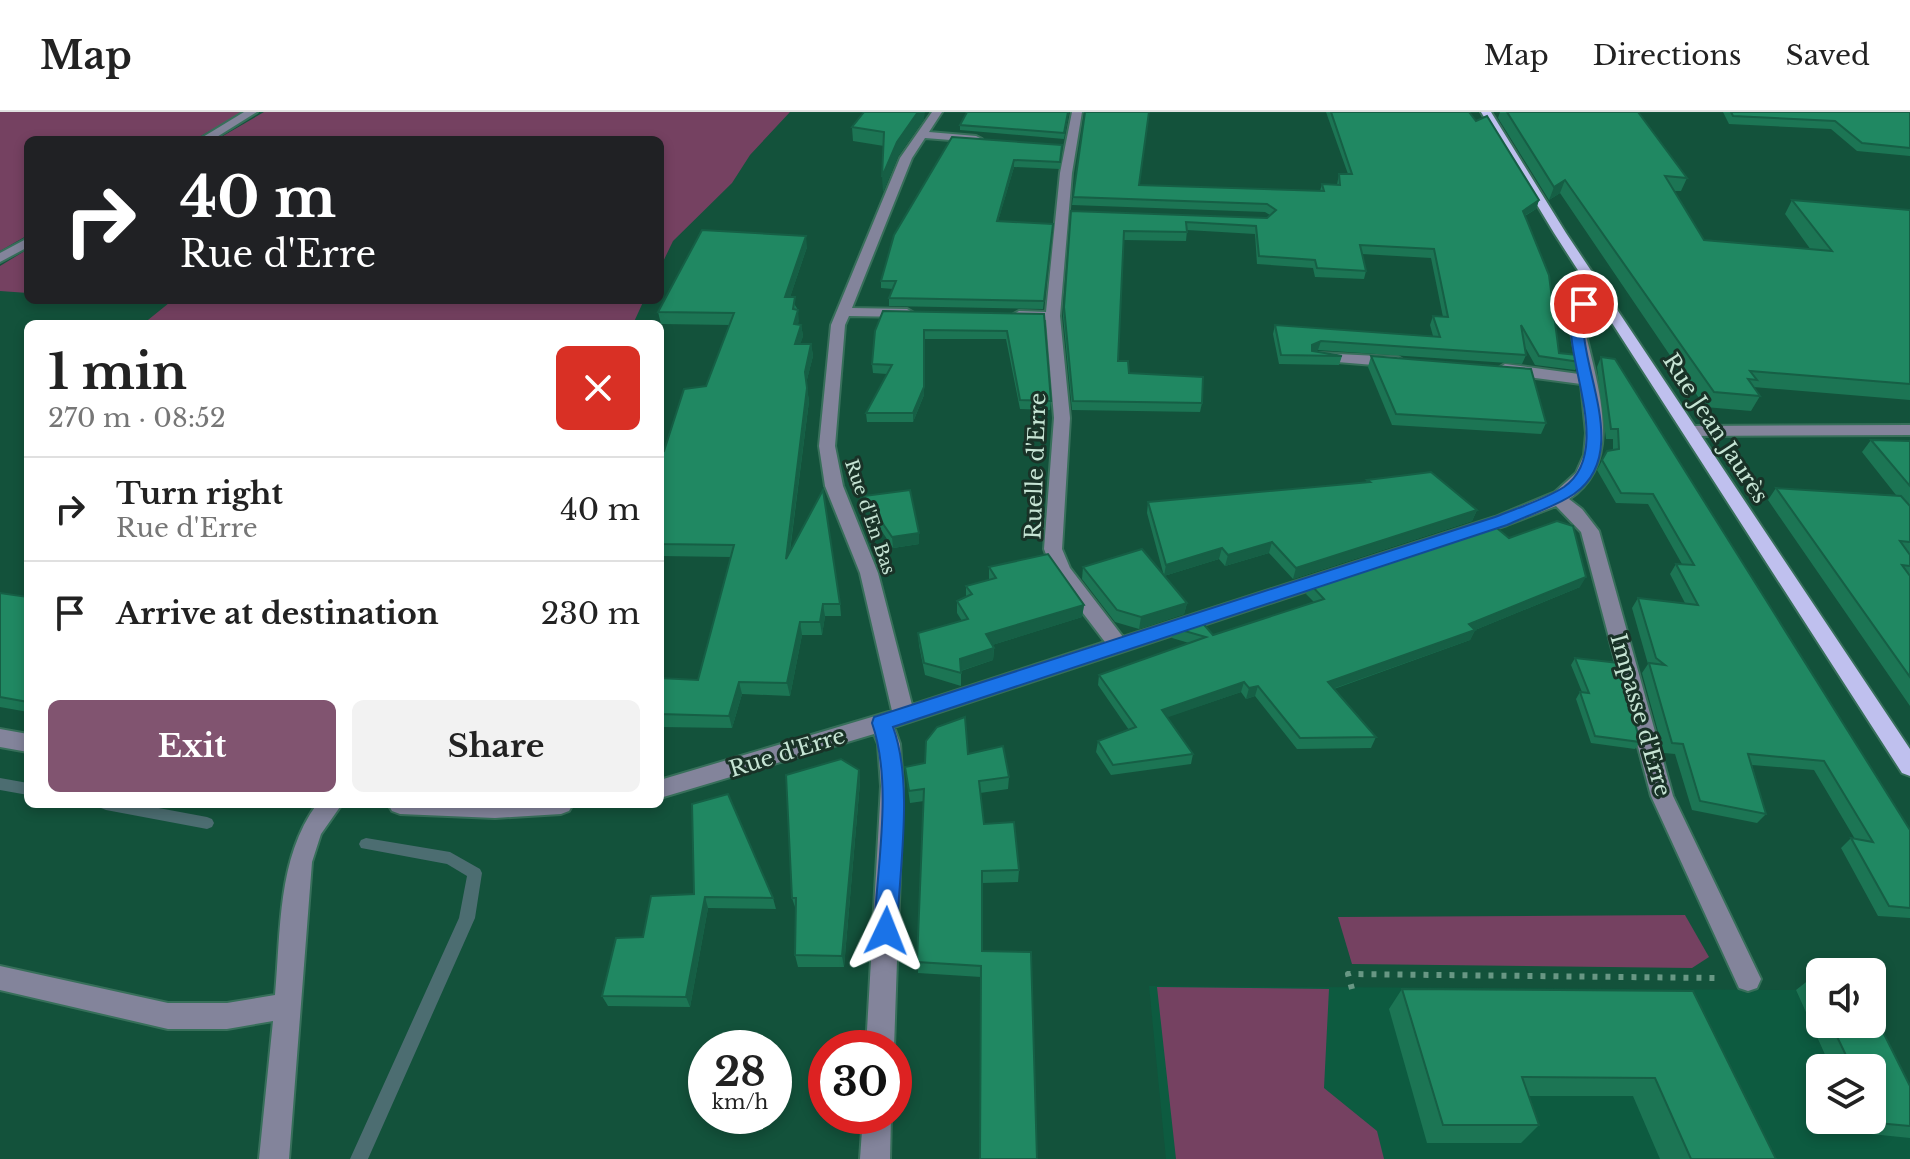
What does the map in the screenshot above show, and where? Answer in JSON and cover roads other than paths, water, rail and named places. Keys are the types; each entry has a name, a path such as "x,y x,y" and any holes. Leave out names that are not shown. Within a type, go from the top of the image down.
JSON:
{"main road":[{"name":"Rue Jean Jaurès","path":"1486,112 1602,297 1910,767"}],"street":[{"path":"211,136 252,112"},
{"name":"Rue d'En Bas","path":"881,1030 892,786 889,744 893,719 869,573 834,486 828,458 834,348 843,312 902,165 937,112"},
{"name":"Ruelle d'Erre","path":"1077,112 1066,173 1053,316 1062,418 1053,549 1061,570 1118,645"},
{"path":"920,134 995,140"},
{"path":"1055,145 1070,146"},
{"path":"1063,212 1079,213"},
{"path":"0,258 24,244"},
{"name":"Rue d'Erre","path":"664,788 893,719 1501,521 1557,498 1579,482 1592,461 1595,437 1575,316 1584,304 1602,297"},
{"path":"843,312 918,313"},
{"path":"1008,315 1053,316"},
{"path":"1318,357 1421,363"},
{"path":"1490,367 1588,380"},
{"path":"1690,431 1910,430"},
{"name":"Impasse d'Erre","path":"1557,498 1585,521 1590,531 1662,796 1748,979"},
{"path":"0,738 24,742"},
{"path":"274,1159 304,844 327,808"},
{"path":"0,978 168,1016 227,1016 289,1006"},
{"path":"875,1159 876,1134"}],"waterway":[{"path":"0,784 24,788"},
{"path":"127,808 207,823"},
{"path":"359,1159 467,918 475,873 450,858 366,844"}]}
